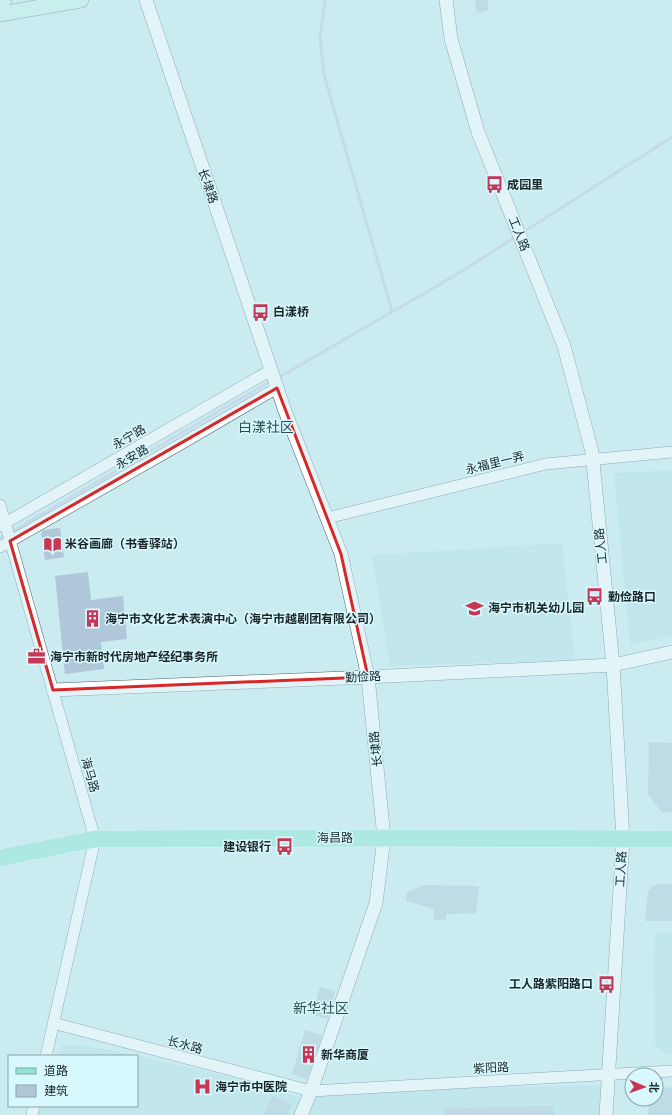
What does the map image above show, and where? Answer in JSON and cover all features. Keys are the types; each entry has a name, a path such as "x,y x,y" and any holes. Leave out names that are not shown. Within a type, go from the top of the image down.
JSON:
{"main road":[{"path":"0,1 4,0"},
{"path":"0,14 81,0"},
{"name":"海昌路","path":"623,836 672,830"},
{"name":"海昌路","path":"0,850 95,836 623,836 672,839"},
{"name":"海昌路","path":"0,858 95,836"}],"street":[{"name":"长埭路","path":"146,0 271,371"},
{"name":"工人路","path":"446,0 451,39 478,132 564,346 592,452 613,665 623,836 606,1115"},
{"path":"271,371 276,387"},
{"name":"永宁路","path":"6,531 271,371"},
{"name":"长埭路","path":"276,387 341,554 368,677 384,835 376,903 311,1091 301,1115"},
{"name":"永安路","path":"0,547 6,531 276,387"},
{"name":"永福里一弄","path":"327,518 546,464 672,452"},
{"name":"海马路","path":"0,505 6,531 95,836 46,1055"},
{"name":"勤俭路","path":"52,690 613,665 672,652"},
{"name":"长水路","path":"53,1024 311,1091"},
{"name":"紫阳路","path":"311,1091 672,1071"}],"highlighted area":[{"path":"277,388 341,554 368,677 53,690 10,541"}],"shaded area":[{"path":"672,470 672,636 630,645 614,473"},
{"name":"海宁市机关幼儿园","path":"562,543 575,660 390,666 372,555"},
{"path":"655,932 672,932 672,1054 665,1055 654,1042"},
{"path":"62,1045 90,1046 130,1055 58,1055"},
{"name":"海宁市中医院","path":"138,1056 233,1078 301,1097 294,1115 37,1115 39,1107 138,1107"},
{"path":"602,1085 600,1115 301,1115 311,1091"}],"building":[{"path":"475,0 487,0 489,10 477,13"},
{"name":"米谷画廊（书香驿站）","path":"60,528 64,557 45,560 41,532 44,530"},
{"name":"海宁市文化艺术表演中心（海宁市越剧团有限公司）","path":"88,572 91,600 123,596 127,639 101,642 104,669 65,674 55,576"},
{"path":"649,742 672,743 672,812 662,813 648,794"},
{"path":"659,884 672,884 672,921 645,921 648,891 652,887"},
{"path":"425,885 479,886 476,913 446,914 446,920 434,920 434,909 406,901 407,892"},
{"path":"320,987 335,991 327,1019 312,1015"},
{"name":"新华商厦","path":"305,1030 322,1035 307,1079 292,1074"},
{"path":"672,1087 672,1115 648,1115 648,1107 664,1107 664,1088"},
{"path":"272,1096 292,1105 287,1115 264,1115"},
{"path":"554,1106 554,1115 444,1115 444,1108"}],"waterway":[{"path":"325,0 320,37 324,75 392,311"},
{"path":"522,233 672,137"},
{"path":"278,378 454,276 517,236"},
{"path":"11,532 271,381"},
{"path":"0,538 6,534"}],"place":[{"name":"成园里","path":"494,185"},
{"name":"白漾桥","path":"260,312"},
{"name":"米谷画廊（书香驿站）","path":"52,544"},
{"name":"勤俭路口","path":"595,597"},
{"name":"海宁市机关幼儿园","path":"475,608"},
{"name":"海宁市文化艺术表演中心（海宁市越剧团有限公司）","path":"92,619"},
{"name":"海宁市新时代房地产经纪事务所","path":"37,657"},
{"name":"建设银行","path":"284,847"},
{"name":"工人路紫阳路口","path":"606,984"},
{"name":"新华商厦","path":"308,1055"},
{"name":"海宁市中医院","path":"202,1087"}],"district":[{"name":"白漾社区","path":"266,427"},
{"name":"新华社区","path":"321,1008"}]}
